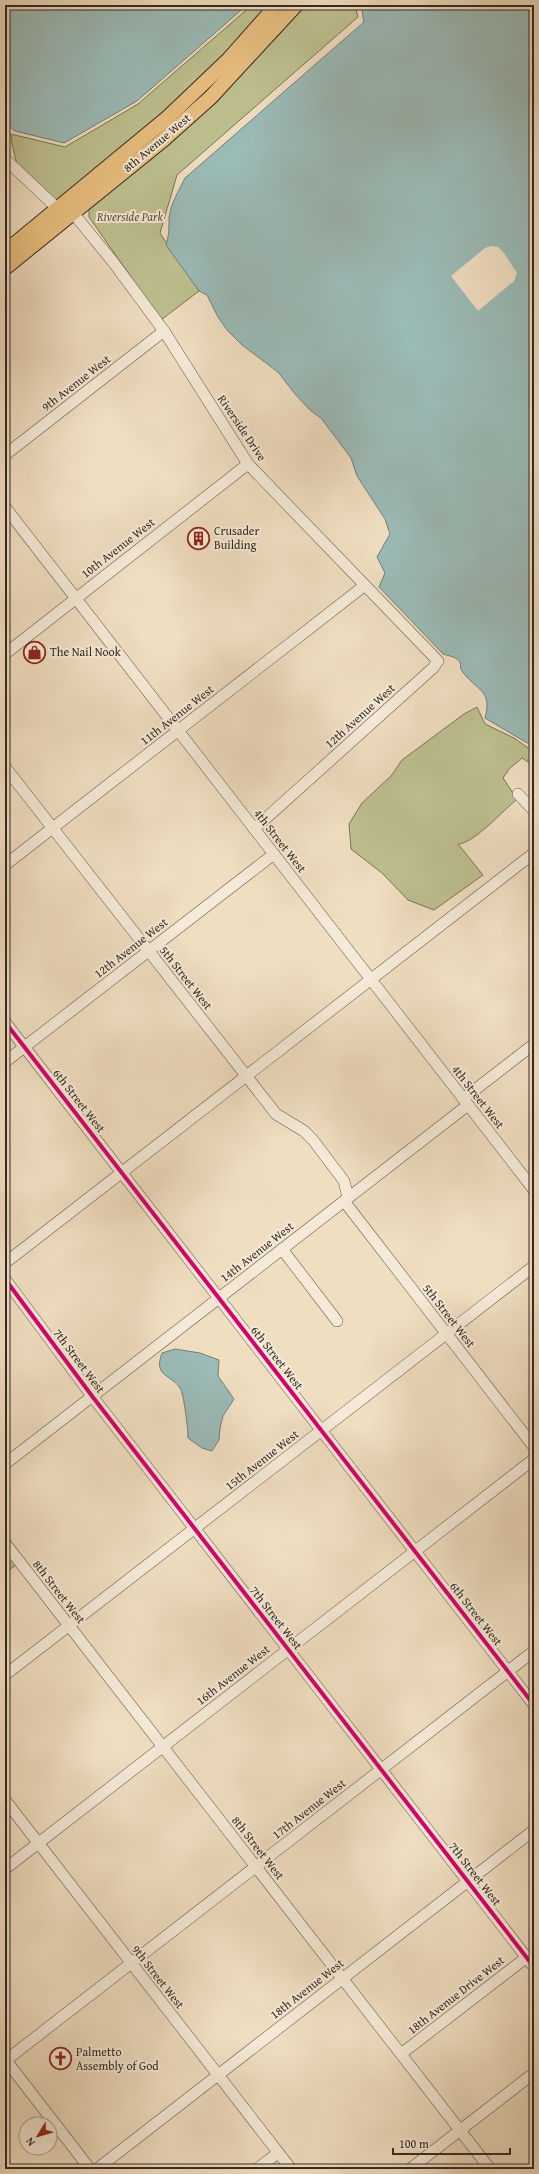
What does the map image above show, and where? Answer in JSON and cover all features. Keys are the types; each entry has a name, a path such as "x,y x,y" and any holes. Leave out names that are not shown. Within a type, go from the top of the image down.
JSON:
{"main road":[{"name":"8th Avenue West","path":"58,208 166,120 229,59 277,5"},
{"name":"8th Avenue West","path":"7,261 73,213 163,140 211,97 296,5"},
{"path":"73,213 74,205 80,197 142,147 166,120"},
{"path":"7,261 54,221 58,214 58,208"}],"street":[{"path":"5,159 58,208"},
{"name":"Riverside Drive","path":"73,213 113,262 164,331 248,464 364,586 431,653"},
{"name":"9th Avenue West","path":"5,455 164,331"},
{"name":"10th Avenue West","path":"5,654 248,464"},
{"name":"4th Street West","path":"5,507 534,1190"},
{"name":"11th Avenue West","path":"5,865 364,586"},
{"name":"12th Avenue West","path":"254,829 433,668 438,661 431,653"},
{"name":"5th Street West","path":"5,767 276,1114 304,1130 313,1140 344,1181 346,1200 446,1334 534,1447"},
{"path":"518,794 534,811"},
{"path":"5,1263 534,853"},
{"name":"12th Avenue West","path":"5,1062 274,854"},
{"name":"6th Street West","path":"5,1022 534,1705"},
{"name":"14th Avenue West","path":"5,1464 346,1200 533,1046"},
{"path":"282,1249 337,1321"},
{"name":"15th Avenue West","path":"5,1675 534,1266"},
{"name":"7th Street West","path":"5,1279 92,1396 534,1967"},
{"name":"16th Avenue West","path":"5,1869 534,1459"},
{"name":"8th Street West","path":"5,1543 490,2169"},
{"name":"17th Avenue West","path":"5,2060 534,1651"},
{"name":"9th Street West","path":"5,1800 290,2169"},
{"name":"18th Avenue West","path":"97,2169 534,1830"},
{"name":"18th Avenue Drive West","path":"401,2054 527,1957"},
{"path":"5,2060 90,2169"},
{"path":"410,2169 534,2073"},
{"path":"257,2169 278,2153"}],"green space":[{"path":"252,5 272,5 197,85 58,202 17,165 11,134 65,147 138,104"},
{"name":"Riverside Park","path":"307,5 355,5 358,17 177,175 160,233 199,291 161,320 89,217 89,207"},
{"path":"477,707 485,724 514,738 534,752 534,766 522,758 509,769 503,778 517,799 480,833 464,843 458,844 483,875 434,910 408,900 382,873 351,849 349,824 362,803 391,776 402,760 464,714"},
{"path":"5,1552 16,1565 5,1573"}],"water":[{"path":"5,5 247,5 137,101 64,143 15,131 5,123"},
{"path":"361,5 534,5 534,747 485,718 487,701 485,696 482,691 467,678 461,669 459,660 443,654 379,587 385,573 377,557 390,534 385,519 357,476 351,458 321,418 311,411 295,394 278,372 242,345 227,330 218,317 207,295 199,291 166,245 169,232 169,215 185,178 364,22"},
{"path":"175,1349 200,1353 219,1360 218,1376 234,1399 223,1416 219,1440 212,1451 202,1448 188,1438 186,1412 180,1388 161,1371 160,1361 162,1353"}],"pier":[{"path":"491,246 498,247 504,253 517,273 514,281 478,311 451,276 485,248"}],"cycle path":[{"path":"5,1022 534,1705"},
{"path":"5,1279 92,1396 534,1967"}],"place":[{"name":"Crusader Building","path":"198,538"},
{"name":"The Nail Nook","path":"34,652"},
{"name":"Palmetto Assembly of God","path":"61,2059"}]}
